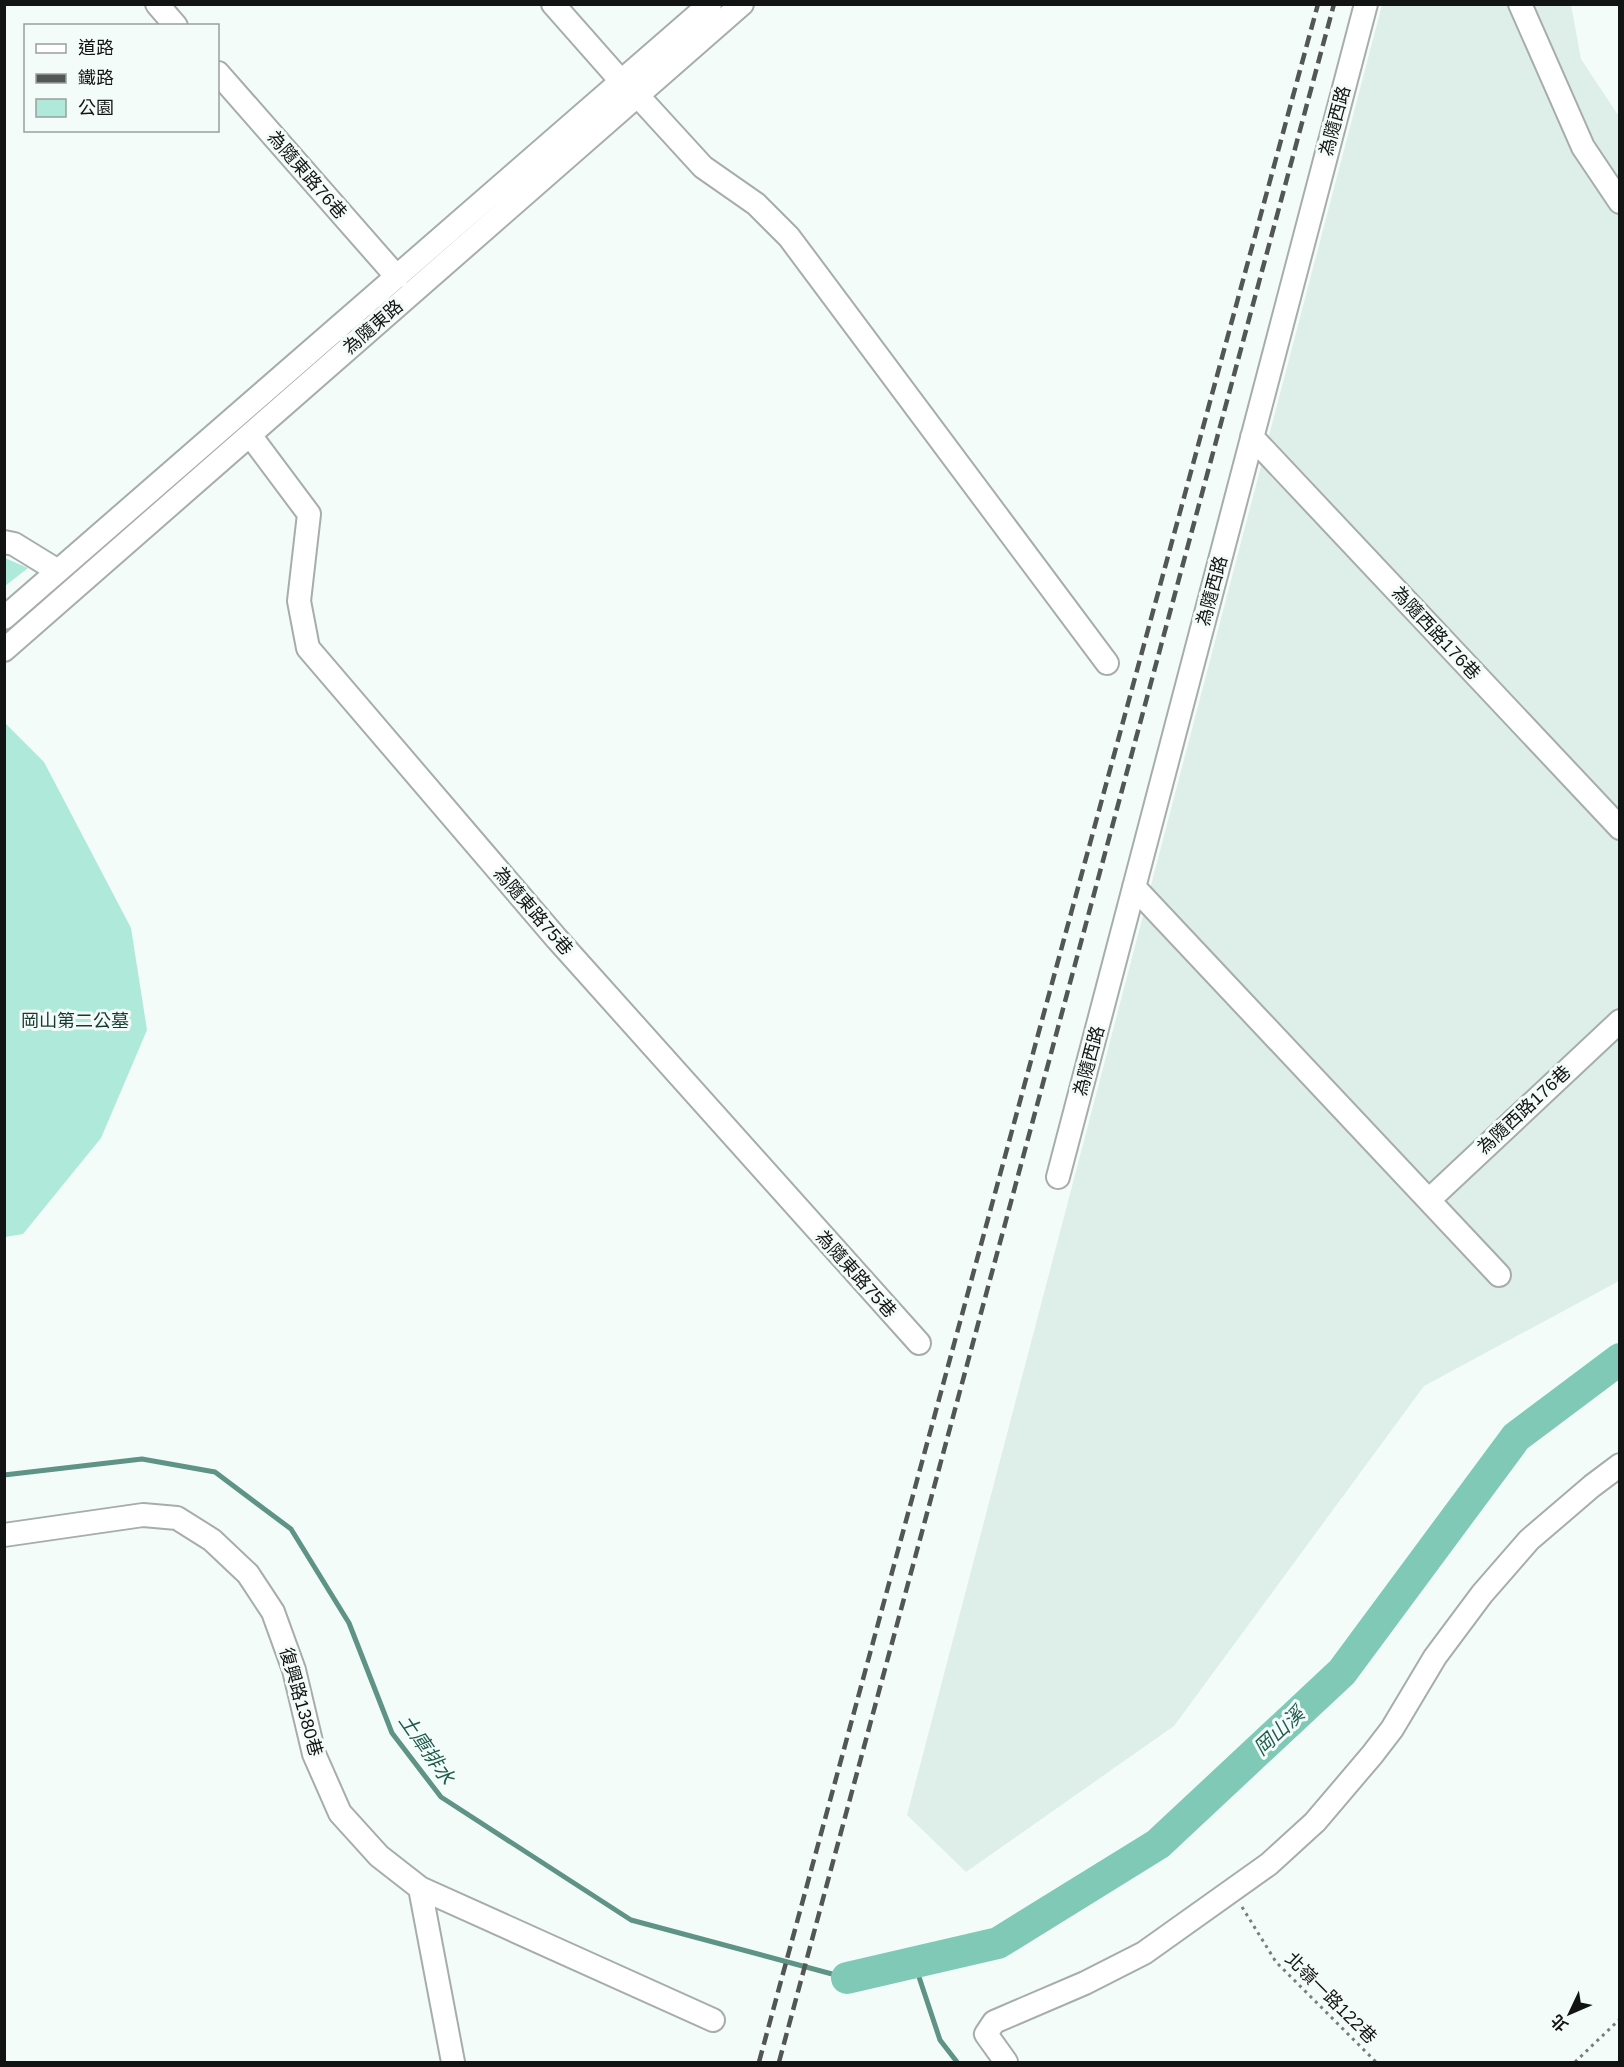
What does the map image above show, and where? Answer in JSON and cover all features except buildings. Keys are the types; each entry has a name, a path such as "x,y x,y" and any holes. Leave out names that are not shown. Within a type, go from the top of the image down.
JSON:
{"street":[{"path":"157,4 174,24"},
{"path":"553,4 703,167 756,204 789,237 1107,663"},
{"name":"為隨東路","path":"4,650 250,435 630,88 710,4"},
{"name":"為隨東路","path":"4,618 397,277 630,88 742,4"},
{"name":"為隨西路","path":"1058,1177 1366,4"},
{"path":"1520,4 1582,147 1620,202"},
{"name":"為隨東路76巷","path":"219,74 397,277"},
{"name":"為隨東路75巷","path":"250,435 309,514 299,601 308,648 557,939 919,1343"},
{"name":"為隨西路176巷","path":"1252,437 1620,828"},
{"path":"4,542 14,544 58,572"},
{"path":"1134,887 1499,1275"},
{"name":"為隨西路176巷","path":"1429,1200 1620,1021"},
{"path":"1006,2062 986,2034 994,2022 1085,1983 1143,1953 1269,1864 1322,1813 1392,1730 1435,1658 1482,1594 1529,1540 1620,1465"},
{"name":"復興路1380巷","path":"4,1535 143,1515 177,1518 212,1540 248,1574 273,1612 294,1670 314,1754 340,1813 379,1856 420,1888 713,2020"},
{"path":"420,1888 453,2062"}],"path":[{"name":"北嶺一路122巷","path":"1232,1890 1275,1962 1376,2062"},
{"path":"1575,2062 1620,2019"}],"shaded area":[{"path":"1382,5 1571,5 1581,59 1620,118 1619,1281 1424,1386 1174,1726 966,1872 907,1815"}],"green space":[{"path":"5,558 28,568 5,586"},
{"name":"岡山第二公墓","path":"4,722 44,762 131,928 147,1030 101,1138 23,1234 5,1237"}],"waterway":[{"name":"岡山溪","path":"847,1978 998,1943 1158,1844 1342,1672 1516,1437 1620,1359"},
{"name":"土庫排水","path":"4,1475 142,1459 215,1472 291,1529 349,1623 392,1733 441,1797 631,1920 847,1978"},
{"path":"914,1962 940,2040 957,2062"}],"railway":[{"path":"759,2062 1318,4"},
{"path":"779,2062 1334,4"}]}
